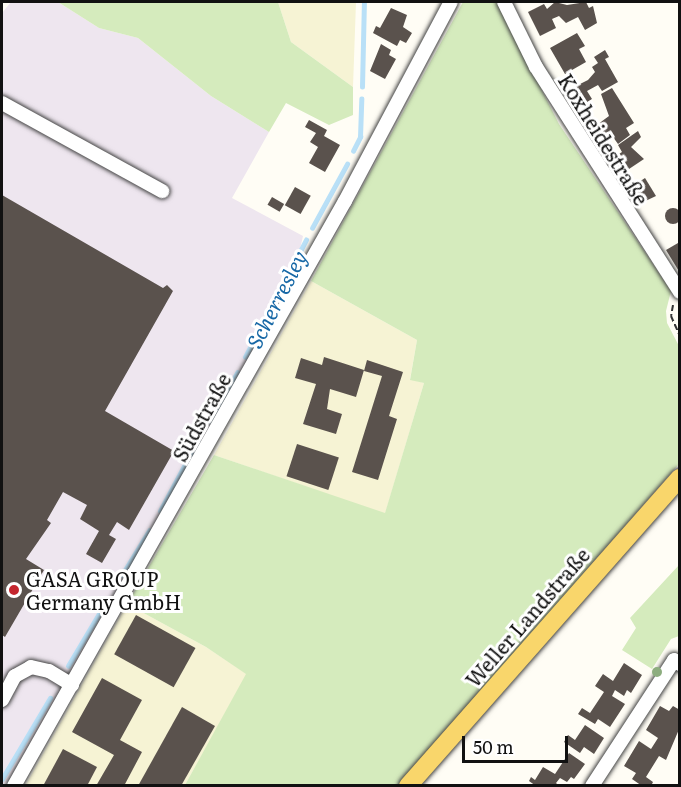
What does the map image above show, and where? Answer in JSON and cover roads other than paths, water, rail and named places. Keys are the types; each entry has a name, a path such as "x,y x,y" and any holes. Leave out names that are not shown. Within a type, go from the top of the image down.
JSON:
{"main road":[{"name":"Weller Landstraße","path":"408,786 680,478"}],"street":[{"name":"Südstraße","path":"14,786 345,201 451,2"},
{"name":"Koxheidestraße","path":"504,2 536,67 678,290"},
{"path":"2,103 162,191"},
{"path":"592,786 674,660 680,664"},
{"path":"2,700 15,676 31,668 49,671 72,685"}],"waterway":[{"name":"Scherresley","path":"362,87 364,2"},
{"name":"Scherresley","path":"353,151 360,137 361,99"},
{"name":"Scherresley","path":"312,228 347,164"},
{"name":"Scherresley","path":"245,357 306,240"},
{"name":"Scherresley","path":"209,421 237,373"},
{"name":"Scherresley","path":"160,511 198,440"},
{"name":"Scherresley","path":"122,575 149,531"},
{"name":"Scherresley","path":"68,666 106,602"},
{"name":"Scherresley","path":"2,779 50,698"}],"place":[{"name":"GASA GROUP Germany GmbH","path":"14,590"}]}
